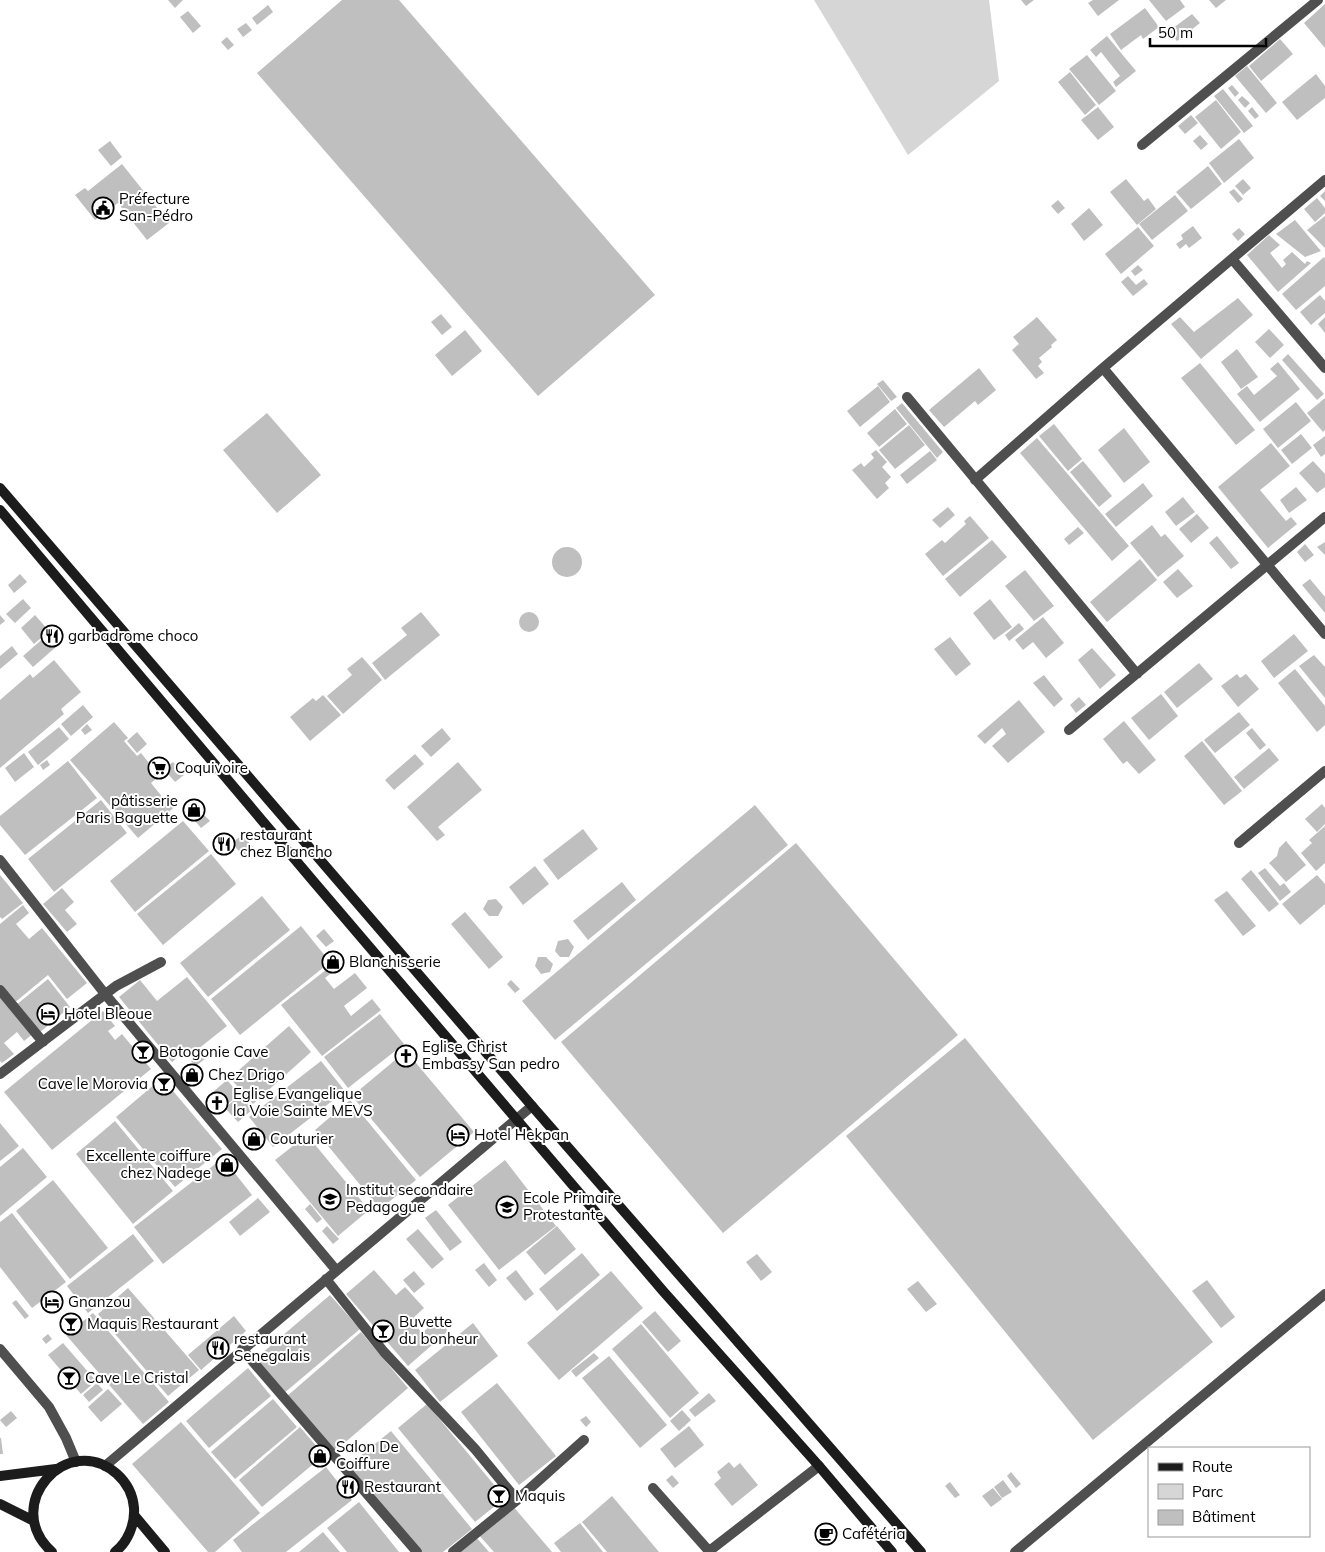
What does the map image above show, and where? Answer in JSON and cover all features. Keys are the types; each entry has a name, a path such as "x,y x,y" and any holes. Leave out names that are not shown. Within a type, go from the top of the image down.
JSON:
{"main road":[{"path":"0,488 532,1106 921,1552"},
{"path":"0,510 314,882 892,1552"},
{"path":"0,1476 57,1469 76,1462 91,1462 114,1471 127,1486 134,1505 134,1515 129,1534 115,1552"},
{"path":"52,1552 40,1539 33,1511 37,1492 49,1475 57,1469"},
{"path":"0,1504 34,1521"},
{"path":"134,1515 165,1552"}],"street":[{"path":"1142,145 1318,0"},
{"path":"974,480 1325,180"},
{"path":"1232,259 1325,368"},
{"path":"1103,368 1325,634"},
{"path":"907,397 1137,674"},
{"path":"1069,730 1325,517"},
{"path":"1239,843 1325,771"},
{"path":"0,860 105,994 336,1270"},
{"path":"0,1074 129,977 161,962"},
{"path":"0,990 43,1042"},
{"path":"105,1466 532,1106"},
{"path":"326,1279 390,1358 468,1442 517,1500"},
{"path":"1015,1552 1325,1294"},
{"path":"0,1349 49,1407 66,1438 76,1462"},
{"path":"242,1349 417,1552"},
{"path":"454,1552 517,1500 584,1440"},
{"path":"653,1488 708,1551 819,1466"},
{"path":"719,1543 727,1552"}],"green space":[{"path":"814,0 989,0 999,81 908,155"}],"building":[{"path":"168,0 183,0 175,8"},
{"path":"342,0 399,0 655,295 538,396 257,73"},
{"path":"1021,0 1034,0 1026,6"},
{"path":"1093,0 1119,0 1098,16 1088,3"},
{"path":"1149,0 1180,0 1185,7 1166,21"},
{"path":"1209,0 1226,0 1216,8"},
{"path":"1325,4 1325,48 1304,23"},
{"path":"268,5 273,12 257,25 252,18"},
{"path":"1145,8 1159,27 1143,39 1141,35 1121,50 1110,34"},
{"path":"188,11 201,26 193,33 180,17"},
{"path":"1192,14 1200,23 1177,41 1169,31"},
{"path":"246,23 252,30 243,37 237,29"},
{"path":"1107,36 1136,71 1116,87 1113,82 1120,76 1101,52 1096,57 1090,50"},
{"path":"227,37 234,45 228,50 221,42"},
{"path":"1280,39 1293,54 1261,81 1249,66"},
{"path":"1087,55 1116,91 1099,105 1069,69"},
{"path":"1247,66 1277,103 1266,113 1235,76"},
{"path":"1070,72 1096,105 1085,115 1058,82"},
{"path":"1316,74 1325,86 1325,98 1297,120 1282,102"},
{"path":"1232,85 1239,93 1235,97 1228,88"},
{"path":"1223,89 1253,126 1244,133 1214,96"},
{"path":"1242,96 1250,103 1245,108 1238,100"},
{"path":"1216,100 1241,132 1221,149 1195,117"},
{"path":"1098,107 1114,127 1098,140 1081,120"},
{"path":"1252,107 1259,116 1255,119 1248,111"},
{"path":"1191,115 1198,123 1185,134 1178,126"},
{"path":"1200,135 1208,144 1201,150 1193,141"},
{"path":"1239,139 1254,158 1224,183 1209,163"},
{"path":"110,141 122,157 111,166 98,150"},
{"path":"122,164 169,223 147,240 118,203 95,220 75,195 85,188 88,191"},
{"path":"1208,166 1222,184 1191,209 1176,192"},
{"path":"1126,179 1144,201 1148,198 1156,209 1137,225 1110,192"},
{"path":"1243,179 1251,188 1243,195 1235,186"},
{"path":"1234,189 1243,199 1238,203 1229,192"},
{"path":"1325,191 1325,201 1320,196"},
{"path":"1175,195 1188,211 1152,240 1139,224"},
{"path":"1317,198 1325,208 1325,213 1315,222 1304,209"},
{"path":"1058,200 1065,208 1058,214 1051,206"},
{"path":"1089,208 1103,225 1084,241 1071,224"},
{"path":"1325,216 1325,248 1307,230"},
{"path":"1295,220 1321,251 1305,257 1276,234"},
{"path":"1193,226 1202,238 1189,248 1186,244 1180,249 1176,244 1183,239 1181,235"},
{"path":"1138,227 1154,246 1121,274 1105,254"},
{"path":"1239,228 1245,234 1238,241 1232,234"},
{"path":"1269,235 1280,245 1270,253 1282,268 1286,264 1283,260 1292,252 1305,264 1307,261 1311,263 1278,292 1247,255"},
{"path":"1324,257 1325,286 1296,310 1282,294"},
{"path":"1138,265 1143,270 1135,276 1131,271"},
{"path":"1128,276 1136,285 1144,279 1148,284 1133,296 1121,282"},
{"path":"1320,295 1325,301 1325,313 1311,325 1300,312"},
{"path":"1238,298 1253,315 1201,359 1171,324 1180,317 1194,332"},
{"path":"441,314 452,327 442,335 431,322"},
{"path":"1037,317 1057,340 1039,358 1042,362 1038,366 1044,373 1036,379 1012,350 1019,344 1013,337"},
{"path":"1325,317 1325,333 1318,324"},
{"path":"1269,329 1284,345 1270,358 1255,342"},
{"path":"465,330 482,351 452,376 435,355"},
{"path":"1237,349 1258,377 1241,389 1221,362"},
{"path":"1288,354 1324,394 1317,400 1282,360"},
{"path":"1278,362 1300,389 1260,422 1237,394 1247,386 1254,395 1277,376 1270,369"},
{"path":"1200,363 1255,430 1236,445 1181,378"},
{"path":"979,368 996,390 978,405 975,401 944,427 929,410"},
{"path":"883,380 897,397 891,401 877,384"},
{"path":"878,386 890,402 860,427 847,411"},
{"path":"1325,398 1325,430 1323,432 1307,413"},
{"path":"1296,402 1311,421 1278,448 1263,429"},
{"path":"902,403 943,452 937,458 896,408"},
{"path":"895,409 907,424 879,447 867,433"},
{"path":"267,413 321,475 277,513 223,450"},
{"path":"1054,424 1082,459 1068,471 1039,436"},
{"path":"909,425 925,445 895,469 879,450"},
{"path":"1124,428 1150,462 1124,483 1098,450"},
{"path":"1301,434 1312,448 1292,464 1281,450"},
{"path":"1325,436 1325,454 1321,457 1313,445"},
{"path":"1037,438 1129,546 1112,561 1020,453"},
{"path":"1271,443 1290,466 1260,490 1286,521 1291,517 1297,524 1268,548 1218,487"},
{"path":"876,450 887,462 882,467 891,477 885,483 889,488 877,499 852,470 861,463 864,467 874,458 871,454"},
{"path":"930,451 937,460 907,484 900,475"},
{"path":"1083,461 1112,496 1099,507 1070,472"},
{"path":"1313,461 1325,474 1325,487 1317,493 1299,473"},
{"path":"1143,483 1153,496 1116,527 1105,514"},
{"path":"1296,487 1307,500 1289,513 1280,500"},
{"path":"1183,497 1195,512 1176,526 1165,512"},
{"path":"948,507 955,515 940,528 932,520"},
{"path":"1197,514 1209,528 1191,543 1179,529"},
{"path":"970,516 989,538 943,576 925,554 942,540 945,543 966,524 964,521"},
{"path":"1152,525 1161,537 1165,534 1184,556 1158,577 1130,543"},
{"path":"1078,527 1084,533 1069,545 1064,539"},
{"path":"1217,536 1239,563 1231,569 1209,543"},
{"path":"992,540 1007,557 960,597 945,579"},
{"path":"1325,542 1325,555 1317,547"},
{"path":"1305,544 1314,555 1305,562 1297,552"},
{"path":"567,547 578,551 582,562 578,573 567,577 556,573 552,562 556,551"},
{"path":"1140,559 1157,580 1107,622 1090,602"},
{"path":"1178,569 1193,586 1177,598 1163,582"},
{"path":"1025,570 1054,606 1034,621 1005,586"},
{"path":"20,574 27,582 14,593 8,585"},
{"path":"1310,579 1325,597 1325,613 1302,585"},
{"path":"23,599 31,608 15,623 6,614"},
{"path":"990,599 1012,627 994,640 973,613"},
{"path":"421,612 440,635 385,680 372,663 407,635 401,628"},
{"path":"525,612 533,612 539,618 539,626 533,632 525,632 519,626 519,618"},
{"path":"0,615 5,621 0,625"},
{"path":"35,615 49,631 34,644 21,628"},
{"path":"1043,617 1064,643 1046,658 1033,642 1023,650 1015,640"},
{"path":"1019,623 1024,629 1009,641 1005,635"},
{"path":"1294,634 1308,651 1274,678 1261,661"},
{"path":"47,635 57,646 33,667 23,656"},
{"path":"950,637 971,664 956,676 934,649"},
{"path":"12,646 18,654 0,669 0,656"},
{"path":"1092,648 1116,675 1100,689 1078,660"},
{"path":"1314,655 1325,667 1325,698 1299,666"},
{"path":"362,657 382,680 343,714 327,696 352,675 347,669"},
{"path":"54,660 81,692 61,709 64,714 0,768 0,700 30,674 33,678"},
{"path":"1199,663 1213,679 1177,708 1164,692"},
{"path":"1295,669 1325,706 1325,725 1317,732 1278,683"},
{"path":"1237,674 1240,678 1246,674 1259,689 1238,707 1221,686"},
{"path":"1044,675 1063,699 1054,707 1033,683"},
{"path":"1161,694 1178,716 1149,740 1131,718"},
{"path":"323,695 341,715 310,741 290,717 313,698 316,701"},
{"path":"1079,697 1086,705 1076,713 1070,705"},
{"path":"1019,700 1045,732 1008,763 992,746 1006,734 1002,728 985,744 977,736"},
{"path":"83,705 93,717 71,736 61,724"},
{"path":"1239,712 1250,725 1215,753 1204,740"},
{"path":"1124,721 1156,760 1139,774 1127,761 1123,764 1103,739"},
{"path":"114,722 128,738 124,741 137,756 141,753 149,763 153,759 164,772 151,783 164,799 169,795 178,804 138,838 70,760"},
{"path":"87,724 92,730 85,735 81,730"},
{"path":"59,727 69,739 38,765 28,752"},
{"path":"442,728 451,739 431,757 421,746"},
{"path":"1252,728 1266,745 1260,750 1246,733"},
{"path":"137,732 147,744 137,753 127,741"},
{"path":"1202,741 1242,791 1224,805 1184,756"},
{"path":"1269,748 1279,760 1244,789 1234,777"},
{"path":"24,753 34,767 15,782 5,768"},
{"path":"415,754 424,764 394,790 385,780"},
{"path":"47,760 50,765 43,770 40,765"},
{"path":"68,761 97,798 25,855 0,825 0,816"},
{"path":"173,762 184,775 175,782 164,769"},
{"path":"458,762 482,790 438,827 445,835 437,841 407,807"},
{"path":"101,800 127,833 54,892 28,859"},
{"path":"193,804 210,821 201,828 186,810"},
{"path":"1322,804 1325,808 1325,824 1317,832 1305,819"},
{"path":"755,805 788,845 555,1040 522,1001"},
{"path":"183,821 209,851 135,912 110,881"},
{"path":"1325,826 1325,863 1316,871 1301,853 1312,843 1309,840"},
{"path":"583,829 598,849 558,880 543,860"},
{"path":"242,835 254,848 244,857 232,843"},
{"path":"225,837 231,844 219,854 213,847"},
{"path":"1286,841 1306,865 1286,882 1269,863 1277,856 1279,848"},
{"path":"796,843 958,1035 723,1233 561,1042"},
{"path":"211,854 236,884 163,945 137,914"},
{"path":"535,866 549,884 523,905 509,887"},
{"path":"1265,868 1280,886 1284,883 1291,892 1280,901 1258,873"},
{"path":"1251,870 1279,904 1269,912 1241,879"},
{"path":"0,875 23,903 2,919 0,917"},
{"path":"1317,875 1325,884 1325,904 1300,925 1282,904"},
{"path":"622,882 636,900 588,940 573,921"},
{"path":"62,888 74,902 65,910 77,924 67,932 43,904"},
{"path":"1227,891 1256,926 1243,936 1214,900"},
{"path":"262,896 290,930 208,997 180,963"},
{"path":"496,899 503,907 498,916 489,916 483,909 488,900"},
{"path":"23,905 29,913 16,924 29,939 42,928 87,983 67,999 48,975 13,1004 0,988 0,924"},
{"path":"465,912 503,957 489,969 451,924"},
{"path":"301,926 330,962 240,1035 211,999"},
{"path":"324,929 334,941 326,947 316,936"},
{"path":"568,939 574,947 569,957 560,957 555,951 558,941"},
{"path":"538,957 546,957 553,964 550,972 541,974 535,966"},
{"path":"340,959 344,963 325,978 334,989 355,973 367,988 344,1006 351,1016 372,999 381,1010 322,1056 281,1005"},
{"path":"187,977 227,1026 188,1057 184,1052 172,1062 119,997 140,980 157,1001"},
{"path":"48,979 70,1007 39,1033 16,1005"},
{"path":"511,980 520,989 515,993 507,984"},
{"path":"0,992 34,1033 24,1041 17,1032 4,1043 14,1054 2,1063 0,1061"},
{"path":"103,1011 115,1026 108,1031 115,1040 122,1034 151,1069 52,1150 4,1092"},
{"path":"380,1014 404,1044 348,1088 324,1057"},
{"path":"289,1026 311,1052 253,1104 230,1078"},
{"path":"965,1038 1213,1342 1093,1440 846,1136"},
{"path":"406,1051 474,1132 420,1177 352,1096"},
{"path":"201,1052 206,1058 196,1066 191,1061"},
{"path":"321,1061 345,1091 273,1147 249,1117"},
{"path":"192,1069 197,1076 191,1081 186,1074"},
{"path":"162,1078 222,1149 175,1187 116,1117"},
{"path":"227,1080 239,1094 220,1111 207,1097"},
{"path":"240,1095 253,1109 238,1122 225,1108"},
{"path":"350,1100 416,1180 380,1209 315,1130"},
{"path":"115,1121 173,1191 133,1224 76,1154"},
{"path":"0,1123 19,1146 0,1161"},
{"path":"307,1135 369,1210 338,1236 275,1160"},
{"path":"23,1148 47,1177 0,1216 0,1167"},
{"path":"223,1158 252,1195 163,1264 134,1227"},
{"path":"505,1160 556,1226 499,1270 448,1205"},
{"path":"53,1180 108,1248 70,1279 16,1211"},
{"path":"258,1198 270,1212 240,1236 229,1222"},
{"path":"310,1204 322,1219 317,1223 305,1209"},
{"path":"436,1210 462,1242 450,1251 425,1218"},
{"path":"12,1213 66,1282 32,1308 0,1267 0,1222"},
{"path":"327,1226 339,1239 333,1244 322,1231"},
{"path":"557,1226 576,1249 545,1275 526,1252"},
{"path":"418,1229 444,1259 432,1269 406,1239"},
{"path":"133,1234 154,1261 88,1313 67,1286"},
{"path":"582,1253 600,1275 557,1311 539,1289"},
{"path":"757,1254 772,1272 761,1281 746,1262"},
{"path":"484,1263 497,1280 489,1287 475,1270"},
{"path":"374,1270 396,1295 405,1287 424,1308 411,1320 422,1333 438,1319 448,1331 408,1366 346,1294"},
{"path":"516,1270 534,1294 525,1301 506,1278"},
{"path":"414,1271 425,1284 414,1293 403,1280"},
{"path":"611,1271 643,1308 559,1380 527,1343"},
{"path":"1207,1280 1235,1317 1221,1328 1192,1291"},
{"path":"918,1281 937,1304 926,1312 907,1289"},
{"path":"128,1288 199,1370 168,1396 98,1314"},
{"path":"330,1295 360,1329 283,1394 254,1360"},
{"path":"16,1300 29,1316 25,1319 12,1303"},
{"path":"655,1311 681,1341 668,1352 642,1322"},
{"path":"93,1313 169,1402 143,1424 66,1335"},
{"path":"234,1316 246,1331 201,1370 188,1355"},
{"path":"473,1323 498,1356 440,1402 415,1370"},
{"path":"641,1324 699,1393 670,1418 612,1349"},
{"path":"361,1332 408,1388 334,1452 286,1397"},
{"path":"48,1334 52,1339 46,1344 42,1339"},
{"path":"63,1343 96,1381 81,1394 48,1355"},
{"path":"594,1353 599,1358 576,1377 571,1371"},
{"path":"609,1356 667,1425 640,1448 582,1378"},
{"path":"248,1368 271,1396 209,1448 186,1421"},
{"path":"97,1383 103,1390 89,1402 83,1395"},
{"path":"497,1383 556,1456 519,1485 461,1412"},
{"path":"108,1389 122,1404 101,1422 88,1407"},
{"path":"709,1393 716,1401 695,1417 689,1410"},
{"path":"273,1399 297,1427 235,1479 211,1452"},
{"path":"427,1404 505,1498 475,1522 398,1428"},
{"path":"682,1410 691,1420 679,1431 670,1421"},
{"path":"11,1411 17,1418 6,1427 0,1420"},
{"path":"586,1416 591,1422 586,1427 580,1420"},
{"path":"181,1422 260,1513 215,1552 208,1552 132,1464"},
{"path":"689,1426 704,1445 675,1468 660,1449"},
{"path":"300,1427 324,1455 262,1507 239,1480"},
{"path":"391,1431 472,1529 443,1552 420,1552 349,1465"},
{"path":"1,1438 3,1454 0,1454"},
{"path":"729,1462 734,1468 740,1463 758,1485 732,1506 714,1484 721,1478 717,1472"},
{"path":"326,1467 352,1500 286,1552 242,1552 233,1540"},
{"path":"1011,1472 1021,1484 1016,1488 1007,1476"},
{"path":"672,1475 679,1483 673,1488 666,1480"},
{"path":"1003,1480 1012,1492 1002,1498 994,1487"},
{"path":"950,1482 960,1495 955,1498 945,1486"},
{"path":"993,1488 1002,1499 991,1507 982,1496"},
{"path":"612,1496 659,1552 607,1552 582,1522"},
{"path":"359,1502 399,1552 347,1552 327,1528"},
{"path":"512,1505 552,1552 494,1552 478,1534"},
{"path":"580,1523 603,1552 561,1552 554,1543"},
{"path":"323,1532 340,1552 299,1552"},
{"path":"476,1537 489,1552 458,1552"}],"place":[{"name":"Préfecture San-Pédro","path":"103,208"},
{"name":"garbadrome choco","path":"52,636"},
{"name":"Coquivoire","path":"159,768"},
{"name":"pâtisserie Paris Baguette","path":"194,810"},
{"name":"restaurant chez Blancho","path":"224,844"},
{"name":"Blanchisserie","path":"333,962"},
{"name":"Hotel Bleoue","path":"48,1014"},
{"name":"Botogonie Cave","path":"143,1052"},
{"name":"Eglise Christ Embassy San pedro","path":"406,1056"},
{"name":"Chez Drigo","path":"192,1075"},
{"name":"Cave le Morovia","path":"164,1084"},
{"name":"Eglise Evangelique la Voie Sainte MEVS","path":"217,1103"},
{"name":"Hotel Hekpan","path":"458,1135"},
{"name":"Couturier","path":"254,1139"},
{"name":"Excellente coiffure chez Nadege","path":"227,1165"},
{"name":"Institut secondaire Pedagogue","path":"330,1199"},
{"name":"Ecole Primaire Protestante","path":"507,1207"},
{"name":"Gnanzou","path":"52,1302"},
{"name":"Maquis Restaurant","path":"71,1324"},
{"name":"Buvette du bonheur","path":"383,1331"},
{"name":"restaurant Senegalais","path":"218,1348"},
{"name":"Cave Le Cristal","path":"69,1378"},
{"name":"Salon De Coiffure","path":"320,1456"},
{"name":"Restaurant","path":"348,1487"},
{"name":"Maquis","path":"499,1496"},
{"name":"Cafétéria","path":"826,1534"}]}
